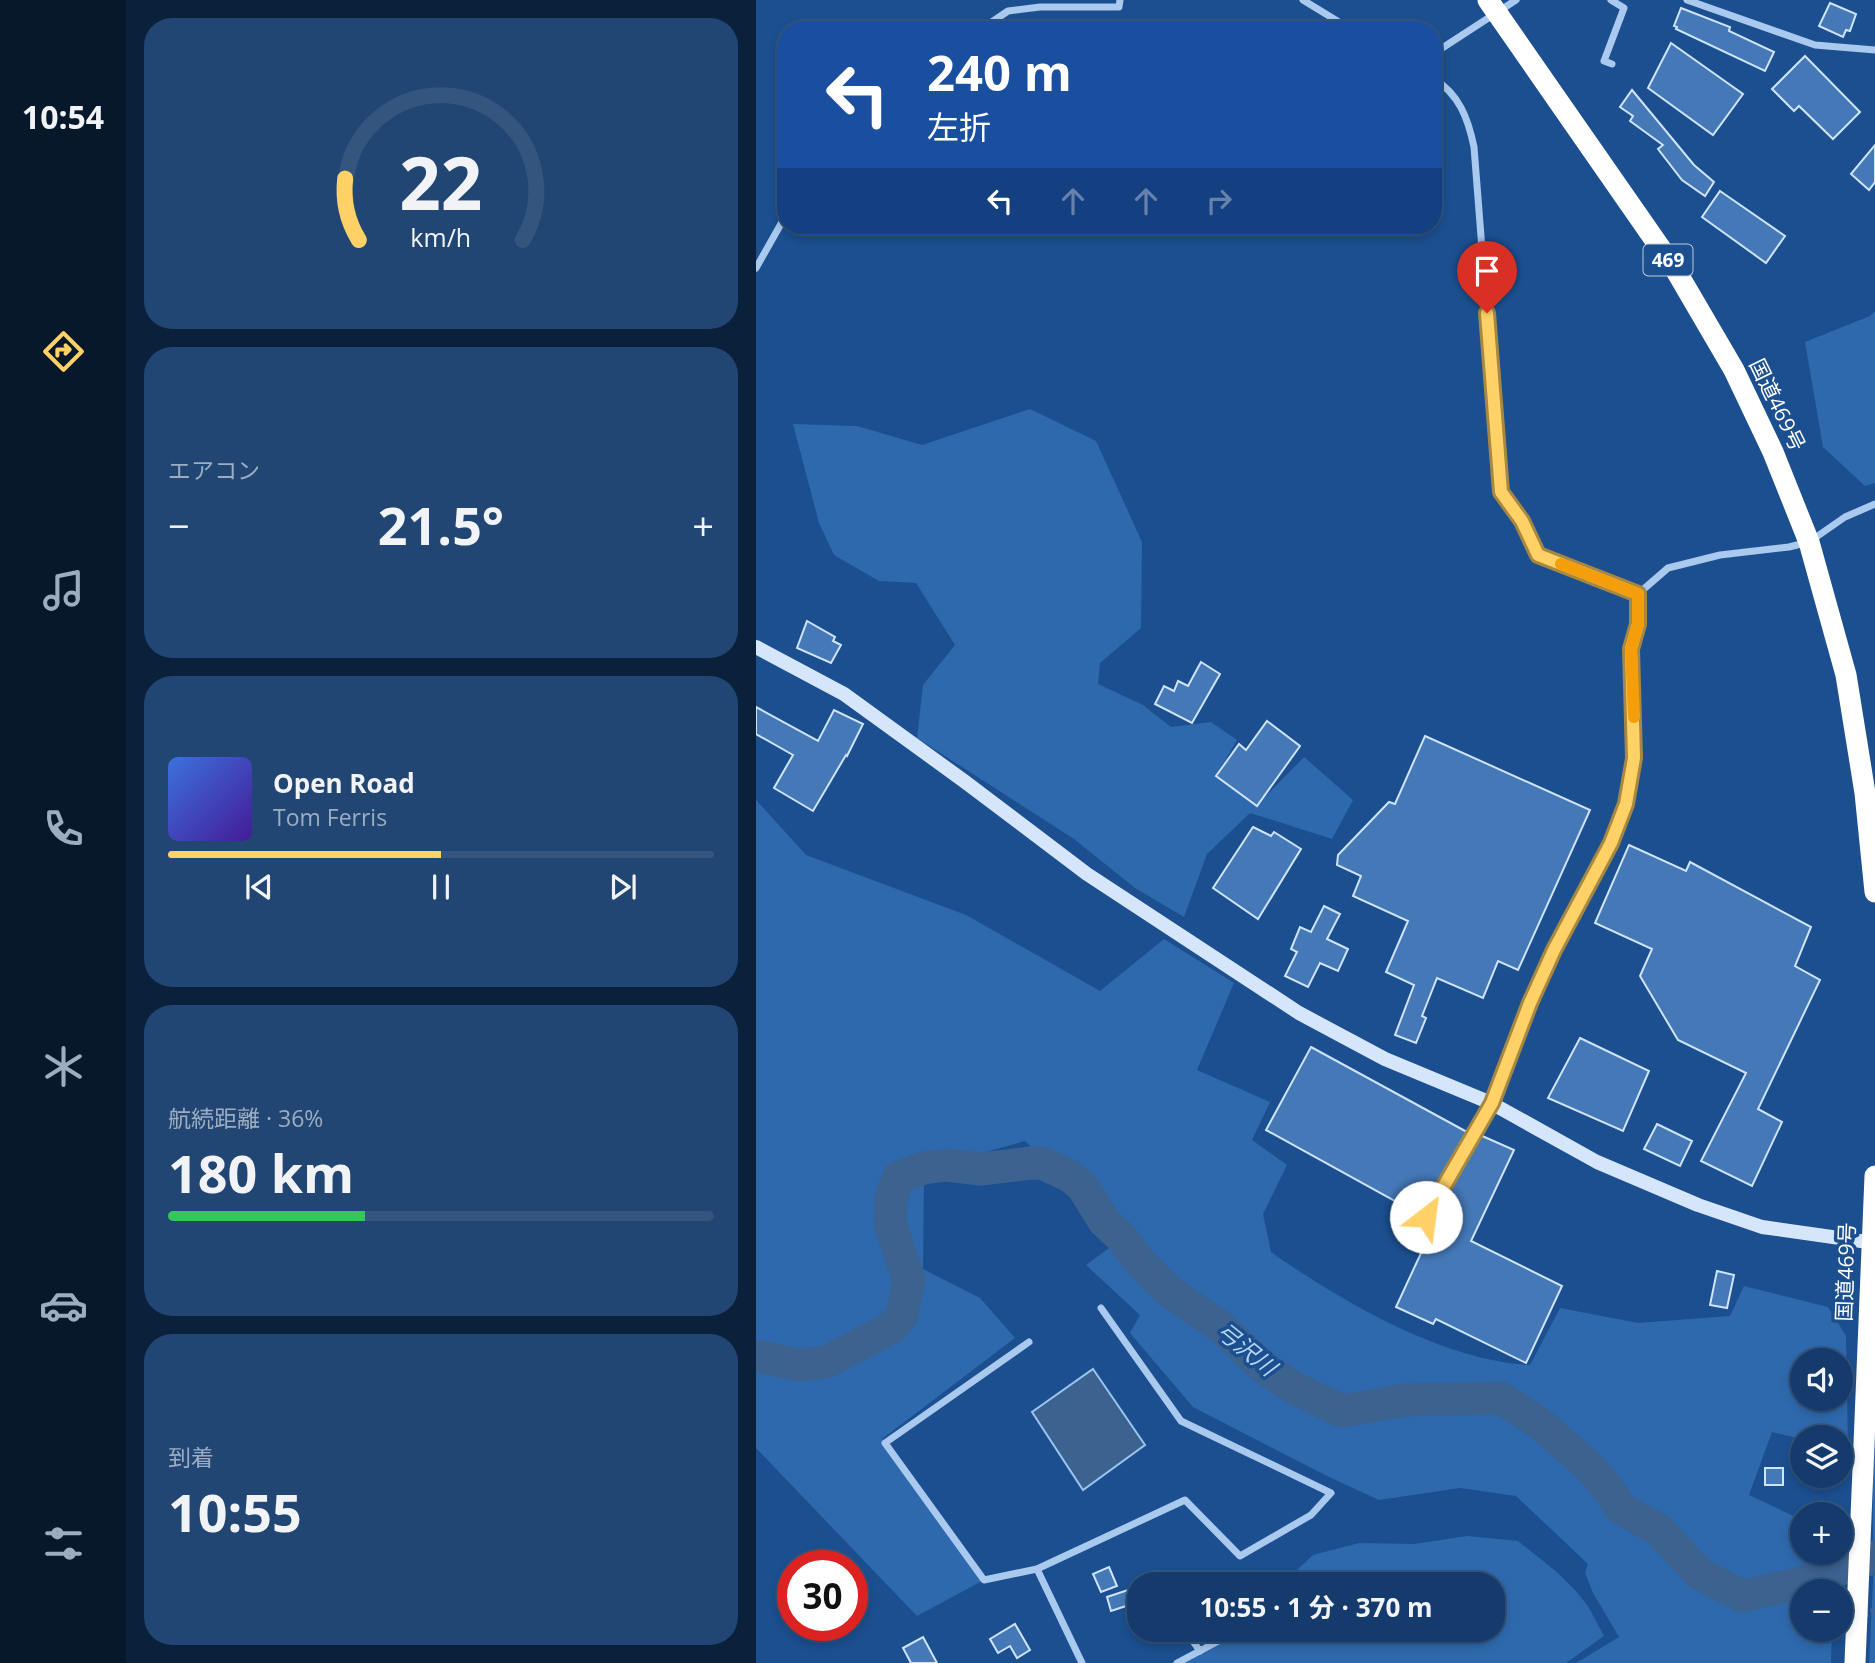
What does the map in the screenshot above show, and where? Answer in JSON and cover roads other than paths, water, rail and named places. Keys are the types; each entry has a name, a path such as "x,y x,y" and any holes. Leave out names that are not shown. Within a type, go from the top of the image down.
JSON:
{"highway":[{"name":"国道469号","path":"1492,6 1675,269 1734,370 1773,452 1809,542 1846,676 1865,793 1875,892"},
{"name":"国道469号","path":"1855,1663 1875,1176"}],"street":[{"path":"993,21 1008,11 1040,7 1119,7 1120,0"},
{"path":"1303,0 1337,21"},
{"path":"1442,47 1492,6 1516,0"},
{"path":"1611,0 1624,8 1604,61 1612,64"},
{"path":"1687,0 1815,46 1875,50"},
{"path":"1442,84 1459,101 1469,122 1474,147 1501,492 1522,521 1538,555 1638,594"},
{"path":"756,268 777,231"},
{"path":"1426,1217 1492,1103 1530,1003 1554,950 1611,843 1626,804 1634,758 1631,649 1638,624 1638,594 1668,568 1720,555 1809,542 1845,517 1875,504"},
{"path":"756,646 844,694 1087,874 1299,1013 1385,1059 1492,1103 1597,1162 1698,1205 1762,1227 1873,1242"},
{"path":"1028,1342 885,1443 984,1580 1037,1569 1185,1500 1240,1556 1311,1515 1331,1493 1181,1421 1101,1308"},
{"path":"1037,1569 1082,1663"},
{"path":"1193,1642 1200,1651"},
{"path":"1177,1663 1217,1642"}],"waterway":[{"name":"弓沢川","path":"756,1356 800,1365 826,1362 891,1328 902,1315 909,1281 890,1223 891,1197 899,1177 924,1168 946,1165 981,1169 1042,1163 1070,1176 1083,1187 1104,1221 1123,1239 1141,1264 1170,1292 1221,1327 1263,1367 1294,1388 1342,1411 1405,1400 1501,1398 1538,1422 1591,1468 1620,1508 1659,1530 1700,1574 1742,1596 1797,1584 1875,1557"}],"tunnel":[{"path":"1853,1618 1875,1611"}]}
